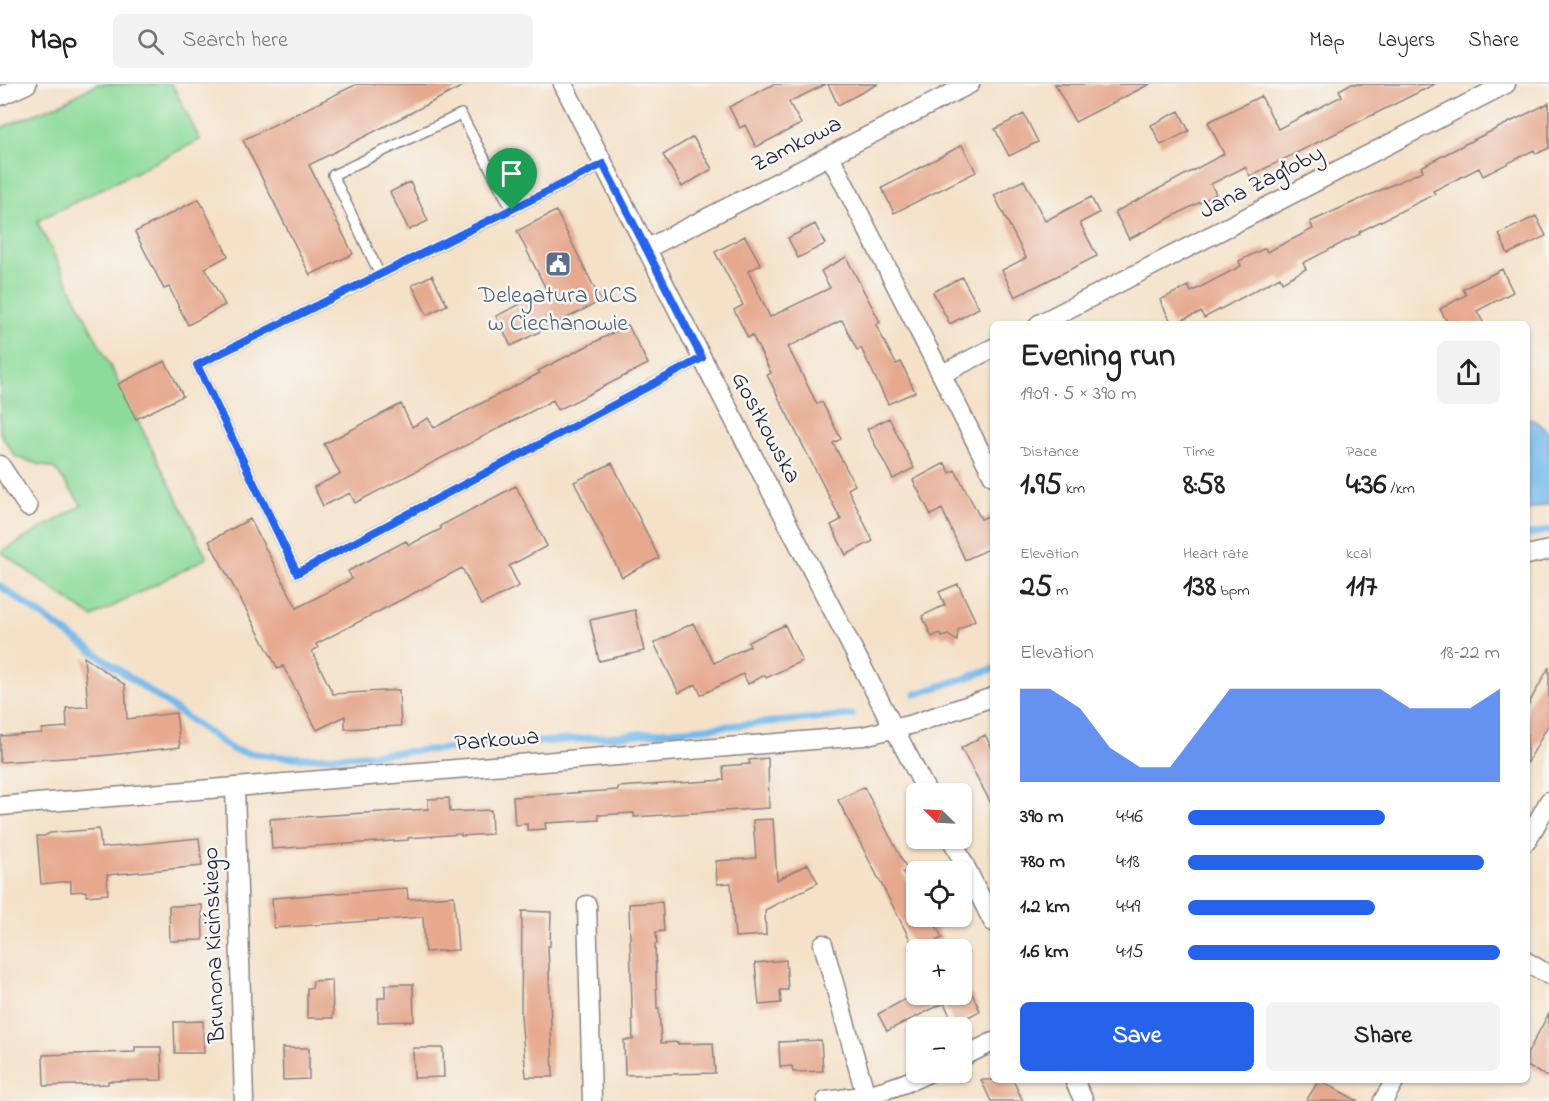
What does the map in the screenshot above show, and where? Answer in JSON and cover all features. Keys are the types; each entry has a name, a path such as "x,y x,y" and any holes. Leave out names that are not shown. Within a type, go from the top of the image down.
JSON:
{"street":[{"path":"0,96 27,84"},
{"name":"Gostkowska","path":"563,84 922,783"},
{"name":"Zamkowa","path":"646,249 970,84"},
{"name":"Jana Zagłoby","path":"1045,321 1506,84"},
{"path":"830,156 990,470"},
{"path":"942,374 990,350"},
{"path":"0,465 28,507"},
{"path":"1530,554 1549,550"},
{"name":"Parkowa","path":"0,806 863,736 895,729 990,698"},
{"name":"Brunona Kicińskiego","path":"235,787 244,1101"},
{"path":"1530,836 1549,801"},
{"path":"956,849 990,916"},
{"path":"587,905 592,1101"},
{"path":"823,944 867,1096"},
{"path":"1530,964 1549,975"},
{"path":"972,1052 990,1043"},
{"path":"826,1101 867,1096 906,1083"},
{"path":"1075,1083 1084,1101"},
{"path":"1383,1101 1393,1083"}],"lane":[{"path":"380,275 333,176 461,114 512,210"},
{"path":"603,164 197,365 297,573 702,358"}],"green space":[{"path":"97,84 172,84 200,140 37,221 207,558 92,617 1,552 82,505 55,469 16,457 0,433 0,128 60,104"}],"water":[{"path":"1530,418 1539,423 1549,433 1549,504 1530,509"}],"building":[{"path":"357,84 467,84 309,165 353,254 310,275 243,140"},
{"path":"774,84 826,84 789,102 801,124 756,147 745,125 740,128 729,107"},
{"path":"828,84 878,84 838,105"},
{"path":"1055,84 1150,84 1075,122"},
{"path":"1350,84 1435,84 1250,176 1245,167 1211,184 1216,194 1129,239 1115,212 1224,154 1208,122 1261,96 1278,129 1342,96 1339,90"},
{"path":"1549,103 1549,148 1536,154 1534,150 1483,176 1479,168 1433,191 1435,194 1303,263 1306,269 1282,282 1280,277 1204,318 1201,312 1179,321 1170,321 1160,300 1188,286 1191,292 1241,266 1239,261 1265,248 1267,252 1313,229 1310,222 1423,171 1421,167"},
{"path":"1179,111 1189,131 1161,145 1151,125"},
{"path":"1024,114 1038,142 1009,156 995,129"},
{"path":"693,137 712,169 682,187 663,155"},
{"path":"962,145 976,172 894,213 882,188"},
{"path":"1024,180 1045,221 1091,197 1099,213 1080,223 1097,256 1015,297 1002,270 1026,258 994,195"},
{"path":"410,182 428,221 409,230 390,192"},
{"path":"199,199 228,256 205,268 225,305 188,325 169,287 164,289 135,232"},
{"name":"Delegatura UCS w Ciechanowie","path":"556,211 601,301 511,346 496,316 547,291 517,231"},
{"path":"1536,216 1546,236 1508,254 1499,234"},
{"path":"815,224 825,244 798,258 788,238"},
{"path":"745,236 761,265 748,271 770,317 830,288 821,271 846,257 880,322 876,325 896,364 901,362 915,392 888,404 861,348 857,350 842,320 788,347 817,404 822,402 841,439 833,443 855,485 848,489 873,541 846,555 831,525 841,520 767,375 771,373 752,335 748,338 734,310 743,305 715,252"},
{"path":"1502,269 1513,292 1477,311 1482,321 1446,321 1440,309 1466,295 1463,289"},
{"path":"432,275 447,305 427,315 412,285"},
{"path":"962,277 979,308 950,324 933,292"},
{"path":"628,325 648,364 558,410 553,400 355,503 350,493 323,506 314,487 340,474 324,444 401,404 412,427 428,418 434,428"},
{"path":"165,361 183,396 136,419 118,384"},
{"path":"889,418 914,468 893,479 867,429"},
{"path":"612,463 659,558 622,577 574,482"},
{"path":"945,463 950,473 955,470 981,519 990,515 990,548 965,560 942,509 931,515 913,480"},
{"path":"516,486 547,546 509,566 519,586 481,605 462,568 316,644 318,648 312,651 333,694 399,690 401,726 345,729 345,716 317,730 283,666 278,669 209,541 250,519 297,608 352,579 348,571 406,541 409,545 441,529 440,526"},
{"path":"958,584 975,620 958,630 957,641 948,635 942,637 940,633 932,637 922,616 945,605 939,592"},
{"path":"635,610 644,651 599,661 590,620"},
{"path":"693,623 714,663 750,646 748,642 785,625 802,661 748,684 743,674 701,695 696,684 679,693 654,643"},
{"path":"84,657 125,685 127,719 176,713 180,747 99,756 0,762 0,736 42,733 42,729 67,727 66,708 88,707"},
{"path":"1549,667 1549,723 1530,758 1530,702"},
{"path":"985,735 990,744 990,801 961,748"},
{"path":"768,758 769,808 634,817 634,813 598,815 599,820 545,823 546,829 527,830 527,824 515,825 513,797 724,780 723,766 750,764 749,760"},
{"path":"864,787 906,867 903,872 906,878 906,927 936,927 942,938 910,939 838,800"},
{"path":"449,798 450,812 491,810 492,834 461,836 461,834 272,849 270,819 428,809 428,799"},
{"path":"773,819 777,880 808,864 818,883 765,910 766,935 735,937 731,883 717,884 716,861 756,858 753,820"},
{"path":"99,829 101,848 199,838 202,866 107,875 108,894 86,896 86,891 71,892 71,881 41,884 37,836"},
{"path":"407,888 408,899 454,896 458,950 425,952 423,917 274,928 272,898"},
{"path":"662,902 664,931 656,932 657,944 655,944 657,1008 659,1008 661,1043 713,1043 715,1073 625,1075 624,1040 633,1040 629,904"},
{"path":"202,905 203,940 170,941 169,906"},
{"path":"522,911 551,912 550,946 548,946 553,1077 526,1077 521,1016"},
{"path":"786,960 788,990 780,990 781,1003 759,1005 755,963"},
{"path":"332,980 333,1018 307,1018 307,988 312,988 313,981"},
{"path":"413,984 414,1021 378,1022 378,998 385,998 385,985"},
{"path":"972,994 980,1011 968,1017 951,1017 945,1005 972,1005"},
{"path":"906,999 906,1005 940,1005 916,1017 906,1017 906,1022 887,1031 878,1014"},
{"path":"1549,1013 1549,1078 1530,1068 1530,1048"},
{"path":"203,1021 204,1053 175,1053 174,1022"},
{"path":"821,1040 823,1071 793,1072 792,1066 780,1067 779,1042"},
{"path":"135,1047 161,1047 162,1080 44,1086 43,1055 135,1052"},
{"path":"282,1048 309,1048 309,1079 283,1080"},
{"path":"413,1048 443,1048 444,1077 414,1078"},
{"path":"981,1080 990,1080 990,1083 1014,1083 1023,1101 991,1101"},
{"path":"1317,1083 1325,1083 1358,1101 1306,1101"}],"waterway":[{"path":"1530,534 1549,530"},
{"path":"0,586 233,750 257,754 305,758 355,756 587,739 852,715"},
{"path":"916,694 990,670"}],"place":[{"name":"Delegatura UCS w Ciechanowie","path":"558,264"}],"route":[{"path":"603,164 702,358 297,573 197,365 512,210 603,164"}]}
